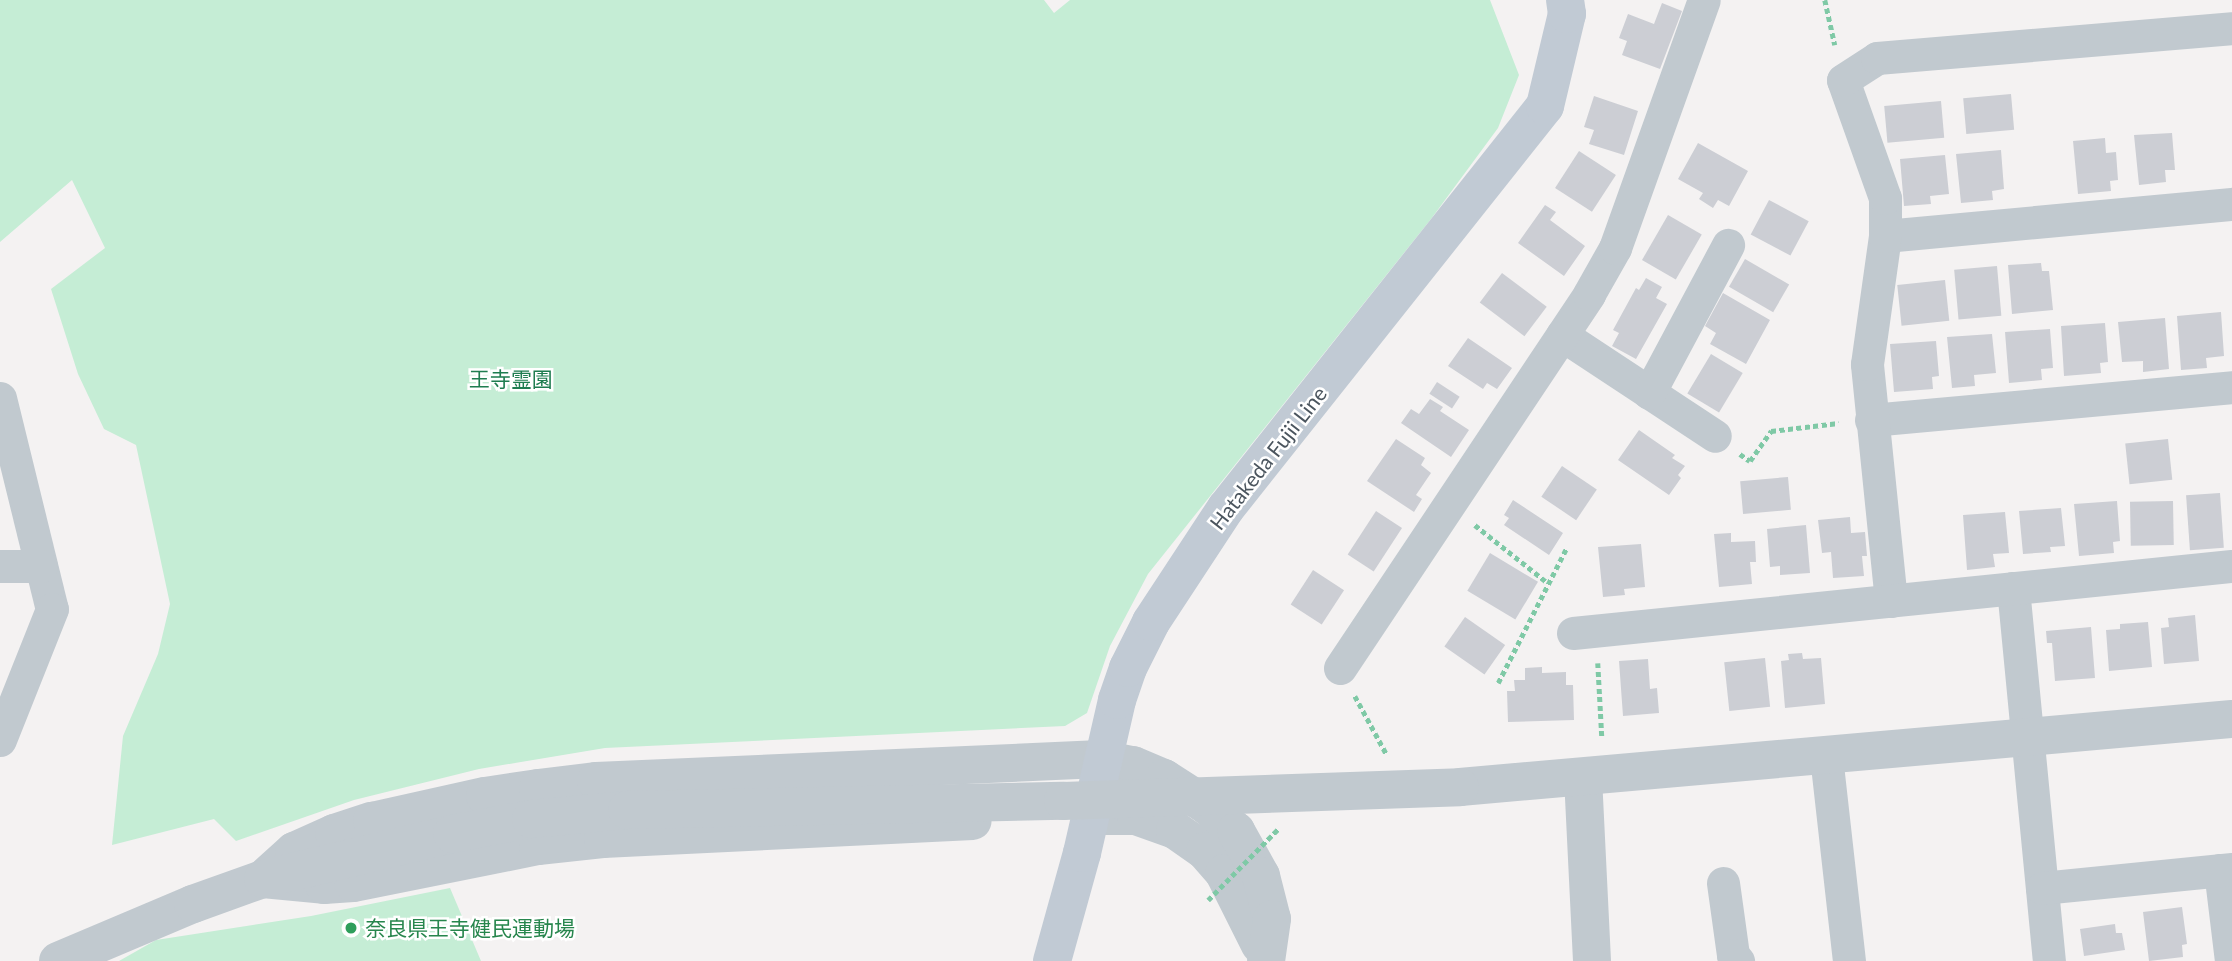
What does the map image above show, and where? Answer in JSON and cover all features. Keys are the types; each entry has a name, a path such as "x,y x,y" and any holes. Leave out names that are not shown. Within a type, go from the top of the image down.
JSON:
{"main road":[{"name":"Hatakeda Fujii Line","path":"1052,961 1091,816 1101,758 1117,700 1137,648 1226,508 1545,106 1567,13 1565,0"}],"street":[{"path":"1340,667 1562,335 1615,248 1704,0"},
{"path":"1891,601 1867,364 1885,236 1885,198 1843,80 1877,58 2232,28"},
{"path":"1885,236 2232,204"},
{"path":"1649,393 1728,245"},
{"path":"1562,335 1715,436"},
{"path":"1871,420 2232,387"},
{"path":"0,398 52,609 0,740"},
{"path":"0,566 41,566"},
{"path":"1584,632 2232,566"},
{"path":"2012,588 2049,961"},
{"path":"58,961 193,904 263,878 452,834 531,819 652,809 1077,801 1460,787 2232,719"},
{"path":"1826,756 1849,961"},
{"path":"263,878 294,851 334,833 435,807 538,788 610,780 1101,758 1133,765 1164,778 1206,805 1236,831 1261,876 1272,919 1266,960"},
{"path":"1583,777 1592,961"},
{"path":"263,878 324,885 353,883 538,846 604,839 1136,816 1175,830 1205,851 1224,873 1242,903 1266,960"},
{"path":"2042,888 2226,869 2231,961"},
{"path":"1723,883 1733,956 1738,961"}],"path":[{"path":"1825,0 1843,80"},
{"path":"1771,431 1871,420"},
{"path":"1497,545 1548,583"},
{"path":"1498,683 1566,549"},
{"path":"1584,632 1602,736"},
{"path":"1340,667 1386,754"},
{"path":"1208,900 1281,825"}],"green space":[{"name":"王寺霊園","path":"0,0 1044,0 1054,13 1070,0 1490,0 1519,75 1498,128 1431,219 1148,574 1110,646 1087,713 1065,726 605,748 479,769 354,800 236,841 214,819 112,845 123,736 158,654 170,604 136,445 104,429 78,374 51,289 105,248 72,180 0,242"},
{"name":"奈良県王寺健民運動場","path":"450,888 481,961 119,961 156,940 311,916"}],"building":[{"path":"1662,3 1682,11 1660,69 1622,55 1627,41 1619,38 1628,14 1654,24"},
{"path":"2011,94 2014,130 1966,134 1963,98"},
{"path":"1594,96 1638,111 1624,155 1589,144 1594,130 1584,127"},
{"path":"1941,101 1944,138 1887,143 1884,106"},
{"path":"2172,133 2175,170 2165,170 2166,182 2139,185 2134,135"},
{"path":"2105,138 2106,153 2116,152 2118,180 2110,181 2111,191 2078,194 2073,141"},
{"path":"1698,143 1748,171 1729,206 1718,200 1713,208 1699,199 1703,193 1678,179"},
{"path":"2001,150 2004,189 1992,191 1993,200 1961,203 1956,154"},
{"path":"1579,151 1616,175 1592,212 1555,188"},
{"path":"1945,155 1949,194 1930,196 1931,204 1904,206 1900,159"},
{"path":"1769,200 1809,221 1790,256 1751,234"},
{"path":"1545,205 1556,212 1550,220 1585,246 1564,276 1518,243"},
{"path":"1668,215 1702,234 1676,280 1642,260"},
{"path":"1745,259 1789,285 1773,312 1729,287"},
{"path":"2041,263 2042,271 2049,271 2053,310 2012,314 2008,265"},
{"path":"1997,266 2001,316 1959,320 1954,270"},
{"path":"1502,273 1547,307 1524,336 1480,303"},
{"path":"1646,278 1662,287 1656,298 1667,304 1636,359 1612,346 1619,333 1613,330 1636,288 1639,290"},
{"path":"1945,280 1949,321 1902,326 1897,285"},
{"path":"1723,293 1770,320 1746,364 1710,344 1716,333 1705,326"},
{"path":"2221,312 2224,356 2206,358 2207,368 2181,370 2177,316"},
{"path":"2165,318 2169,369 2143,372 2143,361 2122,362 2118,322"},
{"path":"2105,323 2108,362 2100,363 2101,373 2064,376 2061,326"},
{"path":"2050,329 2053,368 2041,369 2042,380 2009,383 2005,332"},
{"path":"1992,334 1996,373 1974,375 1975,386 1952,388 1947,337"},
{"path":"1468,338 1512,368 1497,389 1487,383 1483,389 1448,366"},
{"path":"1936,341 1939,376 1932,377 1933,389 1894,392 1890,344"},
{"path":"1711,354 1743,373 1719,412 1687,393"},
{"path":"1437,382 1460,397 1452,408 1429,394"},
{"path":"1430,399 1443,407 1440,411 1469,430 1451,457 1401,423 1411,409 1419,414"},
{"path":"1639,430 1675,455 1672,458 1685,466 1678,475 1681,478 1669,495 1618,460"},
{"path":"1396,439 1425,458 1421,465 1431,473 1416,495 1422,499 1414,512 1367,481"},
{"path":"2168,439 2172,480 2130,484 2125,443"},
{"path":"1562,466 1597,489 1576,520 1541,497"},
{"path":"1788,477 1791,510 1743,514 1740,481"},
{"path":"2220,493 2224,548 2190,550 2186,495"},
{"path":"1513,500 1563,533 1549,555 1504,525 1509,518 1504,515"},
{"path":"2117,501 2120,541 2113,542 2114,553 2079,556 2074,504"},
{"path":"2173,501 2174,545 2131,546 2130,502"},
{"path":"2061,508 2065,546 2050,547 2051,552 2023,554 2019,511"},
{"path":"1376,511 1402,528 1374,571 1348,555"},
{"path":"2005,512 2009,553 1993,554 1995,567 1967,570 1963,515"},
{"path":"1850,517 1851,533 1865,532 1867,556 1862,556 1864,576 1833,578 1831,552 1822,553 1818,520"},
{"path":"1806,525 1810,573 1780,575 1780,566 1770,567 1767,529"},
{"path":"1731,533 1731,542 1755,541 1756,562 1750,562 1752,584 1719,587 1714,534"},
{"path":"1641,544 1645,587 1624,589 1625,595 1603,597 1598,547"},
{"path":"1490,553 1538,582 1515,620 1467,591"},
{"path":"1313,570 1344,590 1322,625 1291,604"},
{"path":"2195,615 2199,661 2164,664 2161,628 2169,627 2168,618"},
{"path":"1465,617 1505,645 1484,675 1444,646"},
{"path":"2148,622 2152,667 2109,671 2106,630 2120,629 2120,624"},
{"path":"2091,627 2095,678 2055,681 2052,643 2047,643 2046,631"},
{"path":"1802,653 1803,659 1821,658 1825,704 1785,708 1781,661 1789,660 1788,654"},
{"path":"1765,658 1770,707 1729,711 1724,662"},
{"path":"1648,659 1650,689 1657,688 1659,713 1623,716 1619,661"},
{"path":"1542,667 1542,673 1566,672 1566,685 1573,685 1574,720 1508,722 1507,691 1515,691 1514,680 1525,680 1525,668"},
{"path":"2182,907 2187,944 2182,945 2183,957 2149,961 2143,912"},
{"path":"2115,924 2116,933 2122,933 2125,950 2084,956 2080,929"}],"place":[{"name":"奈良県王寺健民運動場","path":"351,928"}]}
